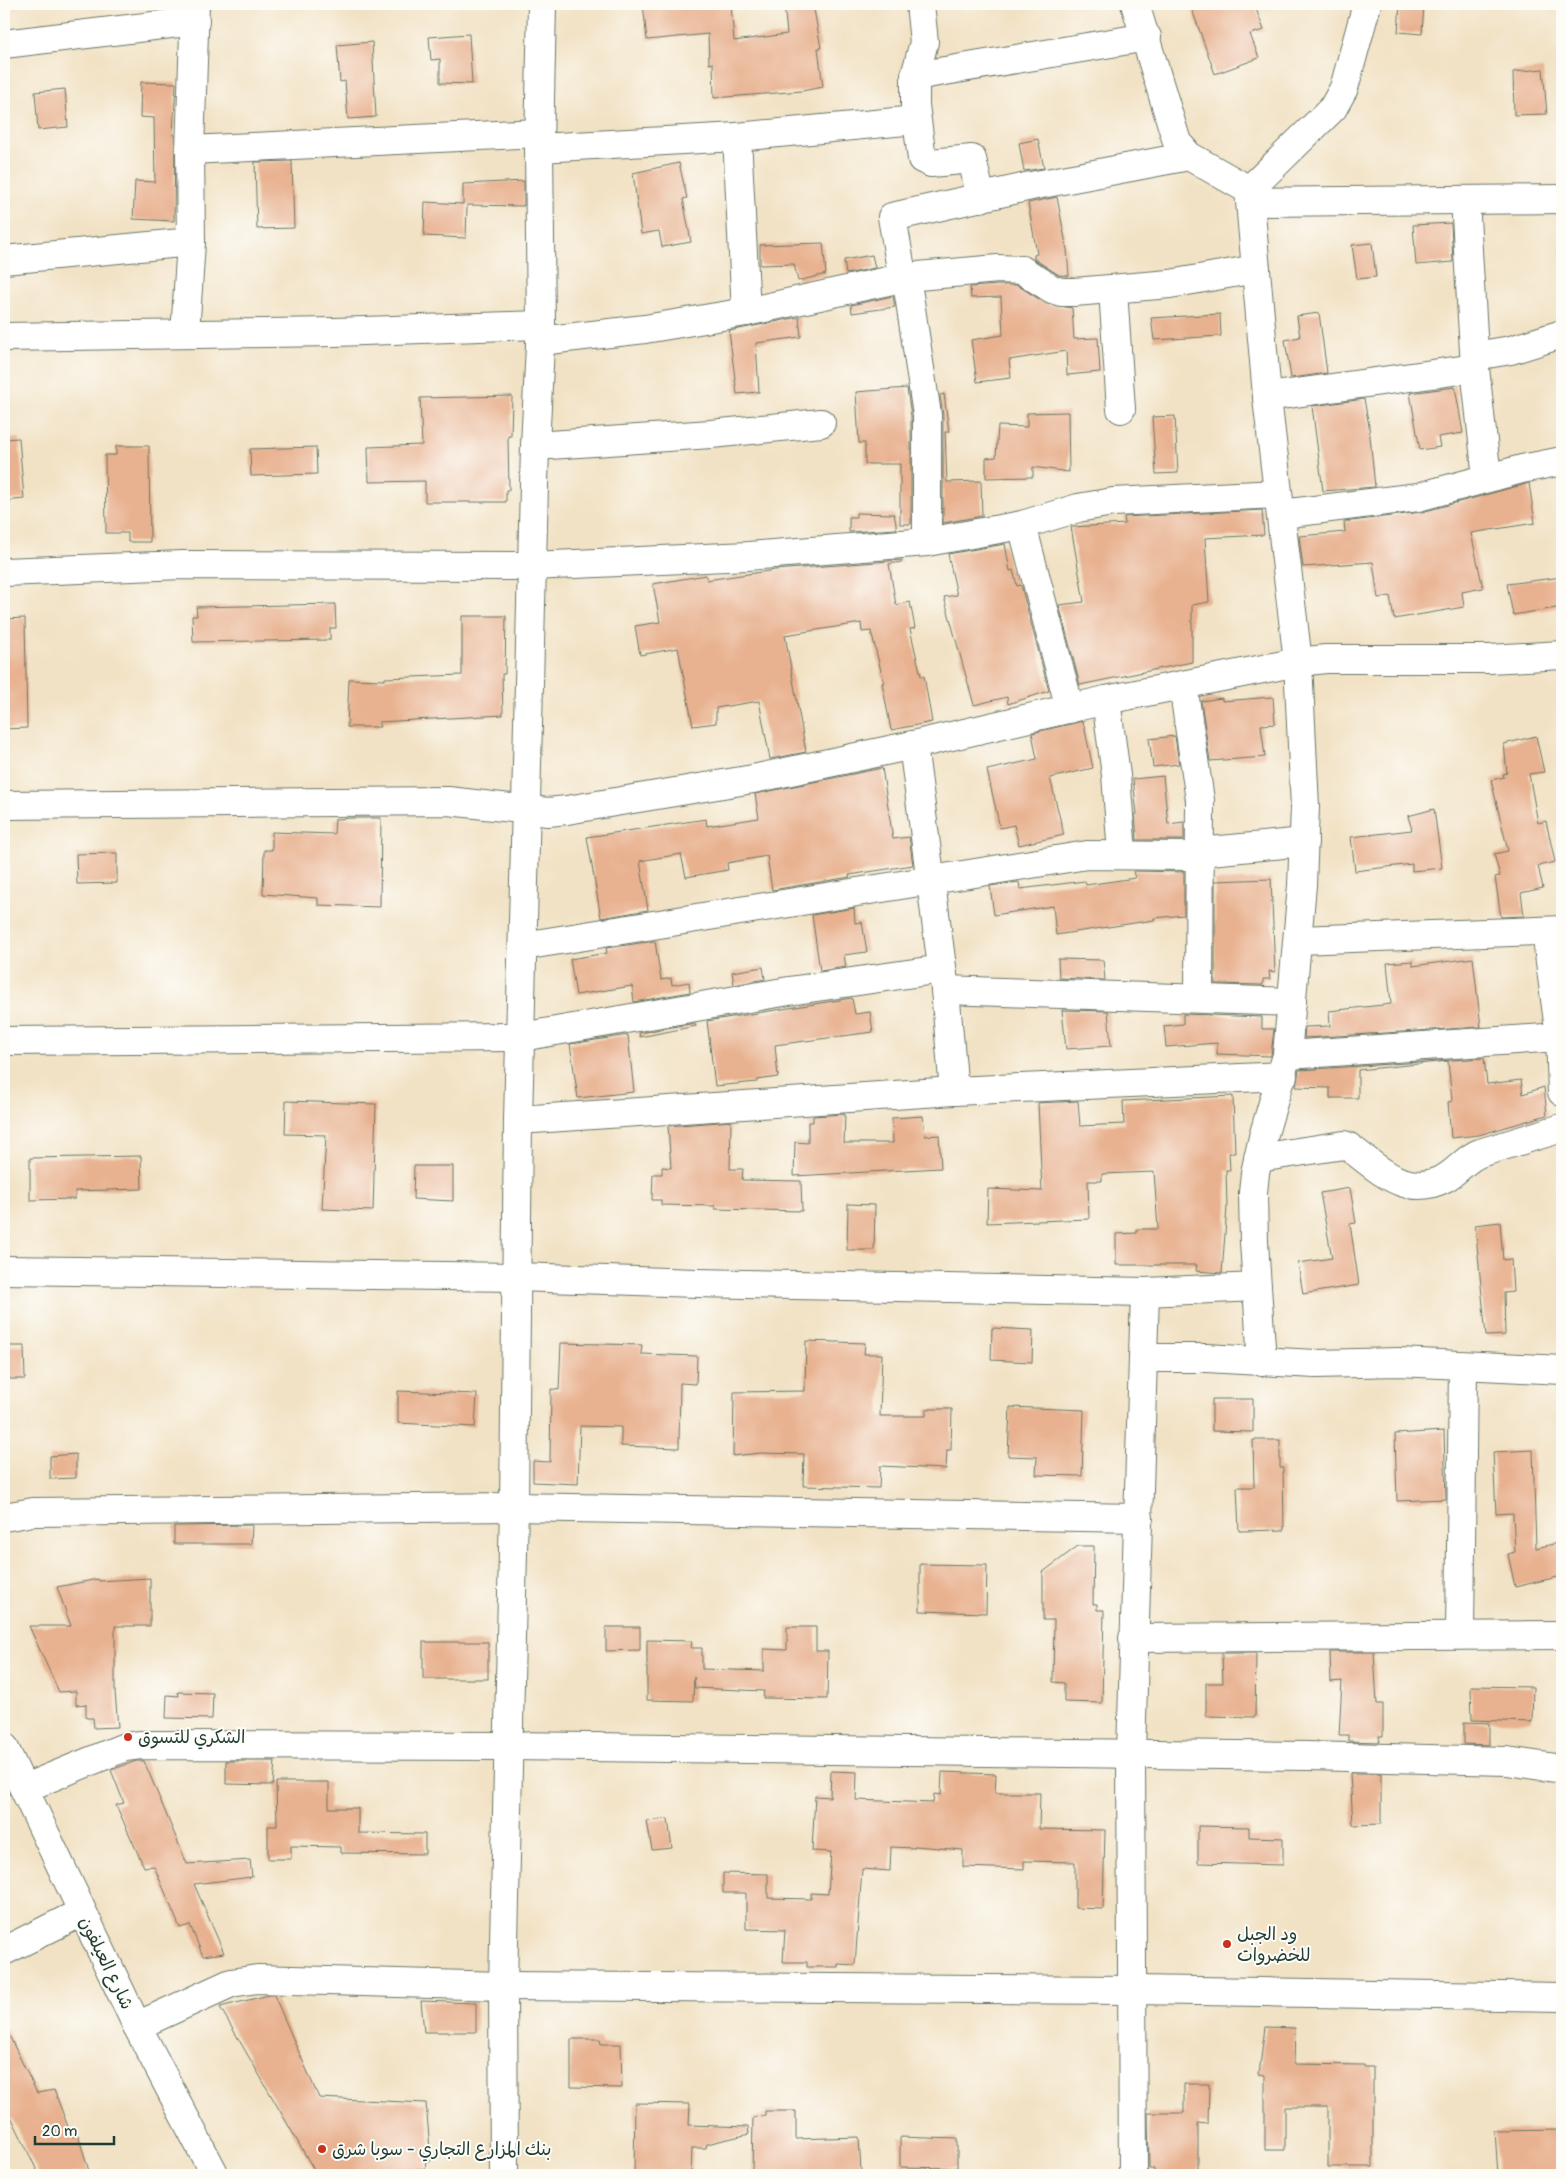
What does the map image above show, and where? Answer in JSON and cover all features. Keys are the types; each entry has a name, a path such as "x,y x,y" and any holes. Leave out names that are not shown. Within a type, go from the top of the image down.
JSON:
{"main road":[{"path":"504,2175 503,1986 514,1507 518,1120 535,446 540,333 539,141 542,4"},
{"path":"920,4 924,42 915,76 916,120 922,159 931,163 972,159 981,198"},
{"path":"1135,4 1147,37 1174,135 1189,156 1250,196 1465,200 1562,199"},
{"path":"1262,1362 1254,1193 1258,1158 1285,1065 1298,940 1304,842 1298,662 1267,397 1250,196 1333,108 1344,88 1367,4"},
{"path":"4,44 195,12 190,150 191,242 185,334"},
{"path":"915,76 1147,37"},
{"path":"190,150 737,137 916,120"},
{"path":"737,137 746,312"},
{"path":"927,542 927,415 906,277 901,269 892,217 1189,156"},
{"path":"1465,200 1475,362 1487,478"},
{"path":"4,260 191,242"},
{"path":"4,337 185,334 540,333 644,329 746,312 906,277 998,269 1022,270 1040,284 1061,292 1113,290 1170,284 1256,269"},
{"path":"1113,290 1121,410"},
{"path":"1267,397 1475,362 1562,334"},
{"path":"535,446 711,434 821,423"},
{"path":"4,572 183,565 532,566 875,548 927,542 1022,526 1078,508 1113,502 1280,504 1418,497 1487,478 1562,461"},
{"path":"1022,526 1070,709"},
{"path":"4,806 448,801 548,812 588,808 754,779 913,746 1106,700 1298,662 1326,659 1489,659 1562,654"},
{"path":"1184,685 1200,800 1199,998"},
{"path":"1106,700 1116,775 1122,854"},
{"path":"913,746 943,979 954,1091"},
{"path":"523,946 1087,855 1185,856 1304,842"},
{"path":"1298,940 1554,931 1562,1092"},
{"path":"4,1041 521,1038 789,991 943,979 1199,998 1292,1002"},
{"path":"518,1120 954,1091 1285,1065 1560,1037"},
{"path":"1258,1158 1344,1145 1398,1183 1424,1184 1448,1176 1472,1156 1562,1128"},
{"path":"4,1270 517,1277 696,1283 1145,1292 1257,1287"},
{"path":"1133,2175 1130,1754 1145,1292"},
{"path":"1144,1358 1206,1358 1262,1362 1399,1362 1562,1370"},
{"path":"1460,1634 1463,1366"},
{"path":"4,1518 33,1512 514,1507 1139,1518"},
{"path":"1133,1638 1460,1634 1562,1635"},
{"path":"25,1788 125,1747 141,1745 509,1746 1130,1754 1498,1761 1562,1769"},
{"name":"شارع العيلفون","path":"4,1747 137,2026 215,2175"},
{"path":"4,1952 82,1912"},
{"path":"137,2026 231,1983 256,1979 503,1986 1133,1990 1562,1997"}],"building":[{"path":"643,4 731,4 734,41 787,34 784,4 813,4 821,48 818,48 823,87 802,91 714,98 713,63 709,64 708,34 647,40"},
{"path":"1190,4 1254,4 1264,30 1250,34 1259,58 1215,74"},
{"path":"1400,4 1424,4 1422,34 1398,32"},
{"path":"469,34 472,84 440,83 440,59 431,60 429,37"},
{"path":"372,42 376,117 348,119 345,81 340,82 337,45"},
{"path":"1543,69 1547,114 1514,115 1513,72"},
{"path":"141,82 176,83 173,135 175,135 174,221 133,219 135,181 155,182 154,118 140,117"},
{"path":"65,89 68,127 38,130 35,92"},
{"path":"1038,139 1044,168 1024,171 1019,143"},
{"path":"292,161 294,228 257,229 255,162"},
{"path":"679,163 687,198 683,199 691,242 662,247 659,231 641,234 633,173"},
{"path":"524,181 524,206 467,205 466,238 424,236 425,202 463,204 463,184"},
{"path":"1057,197 1067,250 1069,276 1059,275 1034,259 1034,255 1037,254 1028,203"},
{"path":"1451,223 1453,262 1416,265 1413,225"},
{"path":"823,243 826,274 798,281 794,264 760,265 760,245"},
{"path":"1372,243 1376,277 1357,279 1352,245"},
{"path":"872,255 875,268 846,274 844,260"},
{"path":"1017,285 1047,304 1072,308 1074,339 1098,338 1100,372 1067,375 1066,351 1009,360 1011,378 977,382 971,340 1003,335 1001,297 971,298 970,287"},
{"path":"893,296 895,307 852,313 851,305"},
{"path":"1319,313 1327,373 1291,378 1285,340 1300,337 1297,316"},
{"path":"1220,314 1221,336 1154,340 1151,318"},
{"path":"799,317 801,337 756,343 759,392 737,394 729,331"},
{"path":"1455,387 1463,433 1438,437 1440,447 1420,450 1410,393"},
{"path":"907,388 911,416 911,524 900,524 900,464 865,464 865,443 859,443 856,392"},
{"path":"944,394 949,432 945,432 947,482 981,481 982,516 943,523 943,415 940,395"},
{"path":"512,396 511,436 508,436 509,490 506,490 506,502 425,502 425,481 369,482 368,447 422,445 420,398"},
{"path":"1364,399 1369,426 1375,487 1323,491 1312,406"},
{"path":"1068,412 1069,472 1033,467 1033,477 986,478 986,458 996,457 998,426 1027,427 1027,413"},
{"path":"1175,416 1178,473 1156,474 1152,417"},
{"path":"19,438 24,499 4,501 4,439"},
{"path":"116,446 149,446 150,542 128,542 128,533 106,533 105,455 116,455"},
{"path":"316,447 317,474 251,476 250,449"},
{"path":"1529,483 1535,523 1471,533 1483,588 1462,592 1464,607 1394,619 1390,596 1378,598 1373,562 1303,567 1299,536 1345,532 1344,522 1422,512"},
{"path":"1262,510 1264,535 1205,538 1209,602 1192,605 1192,662 1080,685 1059,605 1084,602 1071,527 1125,524 1124,517"},
{"path":"856,513 894,514 897,529 849,532 849,517 856,517"},
{"path":"1005,544 1010,571 1013,570 1017,586 1021,585 1049,691 1008,704 1007,697 974,705 944,597 957,595 948,554"},
{"path":"902,560 902,562 889,564 896,605 910,602 915,628 910,629 921,676 924,676 932,722 891,730 882,683 884,683 871,631 862,632 861,623 785,635 806,752 770,759 759,701 716,708 716,723 693,726 678,648 640,655 635,626 660,622 653,584 706,575 707,580 775,570"},
{"path":"1562,577 1562,607 1513,615 1507,584"},
{"path":"335,604 336,628 330,628 330,640 193,642 192,616 197,616 196,607"},
{"path":"462,616 506,616 505,674 502,674 503,715 379,722 380,727 347,727 349,679 385,680 385,678 462,675"},
{"path":"25,618 27,728 4,729 4,619"},
{"path":"1273,697 1275,724 1261,725 1265,757 1210,761 1201,701 1222,698 1222,701"},
{"path":"1083,721 1093,768 1050,778 1064,835 1019,845 1014,825 1000,828 987,770 1037,759 1032,733"},
{"path":"1175,736 1179,764 1153,767 1149,739"},
{"path":"1536,736 1544,772 1529,774 1538,823 1546,821 1555,862 1538,866 1543,888 1521,893 1524,916 1501,917 1495,877 1500,876 1494,854 1508,851 1491,780 1504,777 1503,774 1507,773 1504,744"},
{"path":"882,768 893,839 909,837 913,865 772,890 767,856 727,863 728,870 686,877 681,854 640,861 648,910 601,918 587,837 706,819 707,826 759,818 755,794"},
{"path":"1163,776 1168,824 1184,822 1184,840 1137,840 1135,814 1137,814 1133,779"},
{"path":"1434,809 1442,868 1412,871 1412,864 1355,871 1351,837 1412,830 1408,816"},
{"path":"381,818 380,907 318,905 318,898 263,894 264,850 272,850 272,832 334,834 335,819"},
{"path":"117,853 117,883 77,884 76,854"},
{"path":"1133,871 1184,872 1184,915 1154,918 1154,920 1056,935 1053,906 994,915 990,886 1019,882 1020,889 1085,881 1086,885 1135,878"},
{"path":"1271,879 1275,972 1269,971 1270,979 1263,979 1263,985 1215,984 1215,881"},
{"path":"854,908 855,923 862,922 867,952 844,955 846,967 820,971 812,915"},
{"path":"655,941 661,980 671,978 672,985 689,982 690,992 634,1002 632,986 576,995 570,959 607,953 606,948"},
{"path":"1473,958 1481,1027 1304,1038 1305,1027 1330,1026 1329,1011 1391,1004 1387,963 1413,961 1413,966"},
{"path":"1058,959 1103,960 1105,980 1059,978"},
{"path":"763,967 765,979 734,985 732,972"},
{"path":"852,998 855,1014 870,1012 873,1032 775,1045 778,1077 757,1080 757,1082 715,1086 707,1021"},
{"path":"1062,1010 1108,1011 1111,1046 1066,1049"},
{"path":"1183,1014 1262,1017 1262,1029 1274,1029 1271,1056 1217,1054 1217,1043 1166,1047 1164,1026 1183,1024"},
{"path":"695,1023 696,1026 640,1037 639,1033"},
{"path":"628,1035 634,1092 578,1098 570,1044"},
{"path":"1484,1058 1487,1084 1521,1080 1523,1094 1544,1087 1547,1115 1479,1135 1451,1138 1448,1102 1452,1101 1448,1061 1358,1070 1358,1098 1330,1098 1330,1088 1296,1087 1299,1070"},
{"path":"1233,1096 1235,1153 1229,1153 1230,1170 1226,1170 1227,1207 1222,1273 1196,1271 1197,1265 1116,1265 1116,1234 1137,1233 1137,1229 1158,1229 1154,1172 1102,1174 1102,1181 1088,1181 1089,1219 987,1223 988,1189 1042,1191 1038,1103 1078,1101 1080,1126 1124,1124 1123,1101"},
{"path":"286,1101 376,1104 373,1211 322,1209 326,1135 285,1134"},
{"path":"845,1114 844,1143 893,1143 892,1118 923,1116 925,1136 939,1135 941,1168 794,1176 795,1142 808,1143 808,1122 813,1122 813,1116"},
{"path":"731,1121 730,1169 743,1169 742,1180 801,1181 802,1211 715,1209 715,1206 661,1205 661,1200 652,1200 653,1174 662,1174 662,1167 671,1168 668,1126"},
{"path":"141,1156 142,1189 75,1191 75,1199 30,1200 30,1158"},
{"path":"414,1166 453,1166 453,1201 413,1199"},
{"path":"1350,1188 1356,1223 1350,1224 1359,1285 1303,1294 1298,1263 1332,1258 1320,1193"},
{"path":"848,1204 875,1205 874,1250 847,1250"},
{"path":"1500,1222 1503,1260 1511,1259 1513,1292 1504,1293 1505,1335 1486,1336 1475,1225"},
{"path":"992,1328 1033,1330 1032,1362 991,1360"},
{"path":"806,1341 865,1343 864,1354 882,1354 880,1416 926,1416 926,1409 952,1409 951,1450 947,1450 946,1469 880,1466 879,1488 803,1486 804,1454 760,1453 733,1456 734,1392 805,1391"},
{"path":"561,1343 642,1345 641,1354 697,1356 696,1384 680,1383 679,1448 621,1446 621,1427 580,1426 578,1484 533,1482 533,1461 550,1462 551,1389 559,1390"},
{"path":"4,1346 24,1346 25,1379 4,1379"},
{"path":"398,1391 477,1394 475,1427 398,1423"},
{"path":"1212,1399 1253,1399 1253,1432 1212,1431"},
{"path":"1010,1407 1084,1410 1082,1476 1036,1475 1037,1457 1008,1456"},
{"path":"1444,1431 1446,1499 1397,1501 1395,1434"},
{"path":"1253,1440 1280,1440 1280,1468 1283,1468 1284,1530 1239,1531 1237,1487 1254,1487"},
{"path":"1533,1450 1536,1548 1562,1542 1562,1576 1515,1587 1508,1554 1515,1552 1513,1513 1496,1514 1493,1452"},
{"path":"76,1454 76,1478 50,1479 50,1456"},
{"path":"252,1525 251,1544 174,1544 174,1526"},
{"path":"1078,1546 1094,1546 1093,1604 1097,1604 1097,1610 1104,1610 1102,1703 1064,1702 1064,1683 1053,1682 1054,1620 1043,1620 1043,1572"},
{"path":"920,1564 987,1565 986,1613 920,1611"},
{"path":"150,1578 150,1626 115,1626 115,1692 118,1727 94,1728 93,1718 86,1718 86,1704 76,1705 76,1691 59,1692 29,1626 71,1626 57,1587 98,1579 99,1581"},
{"path":"606,1627 640,1627 640,1650 606,1651"},
{"path":"787,1627 816,1627 816,1651 828,1651 827,1699 763,1698 764,1691 695,1688 694,1677 693,1701 647,1700 647,1640 692,1641 691,1648 702,1648 702,1669 764,1671 764,1649 787,1650"},
{"path":"423,1642 488,1642 488,1679 423,1679"},
{"path":"1330,1652 1374,1652 1377,1704 1383,1704 1383,1736 1379,1736 1380,1742 1348,1741 1348,1735 1339,1735 1342,1681 1331,1682"},
{"path":"1222,1653 1256,1653 1255,1717 1206,1716 1206,1683 1223,1683"},
{"path":"1471,1686 1533,1687 1532,1722 1472,1720"},
{"path":"178,1692 213,1693 212,1719 166,1718 167,1695 179,1696"},
{"path":"1464,1722 1489,1723 1489,1745 1464,1744"},
{"path":"136,1761 144,1761 187,1864 250,1860 252,1877 194,1884 224,1953 203,1956 190,1925 180,1928 154,1866 144,1867 116,1805 124,1803 111,1770"},
{"path":"226,1761 275,1761 273,1785 226,1784"},
{"path":"831,1771 857,1772 856,1800 933,1803 934,1794 941,1795 942,1772 996,1774 995,1793 1040,1793 1039,1829 1105,1830 1103,1909 1075,1908 1075,1862 1024,1861 1024,1869 963,1867 963,1850 915,1846 915,1848 891,1847 890,1871 862,1869 855,1965 838,1964 838,1967 807,1967 807,1962 783,1962 785,1930 746,1929 746,1893 723,1893 723,1873 768,1874 768,1898 811,1899 811,1893 828,1894 831,1852 812,1851 815,1796 830,1797"},
{"path":"1350,1773 1381,1773 1381,1824 1353,1825"},
{"path":"276,1782 329,1782 329,1808 358,1808 358,1833 425,1834 425,1854 341,1853 341,1847 291,1846 291,1859 268,1859 268,1826 277,1826"},
{"path":"668,1819 672,1848 652,1850 647,1821"},
{"path":"1198,1826 1249,1827 1249,1837 1283,1838 1283,1865 1198,1863"},
{"path":"274,1995 319,2098 426,2103 431,2161 426,2161 425,2169 416,2169 414,2175 317,2175 220,2007"},
{"path":"421,2001 476,2003 476,2032 424,2032"},
{"path":"4,2025 37,2093 54,2090 72,2137 78,2135 89,2171 63,2175 39,2175 4,2102"},
{"path":"1265,2027 1295,2028 1294,2064 1364,2065 1364,2067 1373,2067 1373,2167 1328,2167 1328,2107 1285,2107 1285,2150 1265,2150 1265,2075 1259,2074"},
{"path":"571,2039 600,2039 601,2044 621,2044 622,2088 571,2087"},
{"path":"1184,2084 1209,2084 1208,2124 1198,2123 1198,2172 1186,2172 1186,2175 1154,2175 1154,2168 1149,2168 1148,2113 1184,2113"},
{"path":"635,2103 690,2104 689,2125 748,2127 749,2134 707,2144 706,2148 692,2148 691,2175 634,2175"},
{"path":"765,2111 796,2111 796,2139 859,2137 861,2172 752,2175 753,2118 765,2115"},
{"path":"1562,2130 1562,2175 1498,2175 1495,2131"},
{"path":"900,2137 957,2139 957,2168 900,2167"}],"place":[{"name":"الشكري للتسوق","path":"128,1737"},
{"name":"ود الجبل للخضروات","path":"1227,1944"},
{"name":"بنك المزارع التجاري - سوبا شرق","path":"322,2149"}]}
